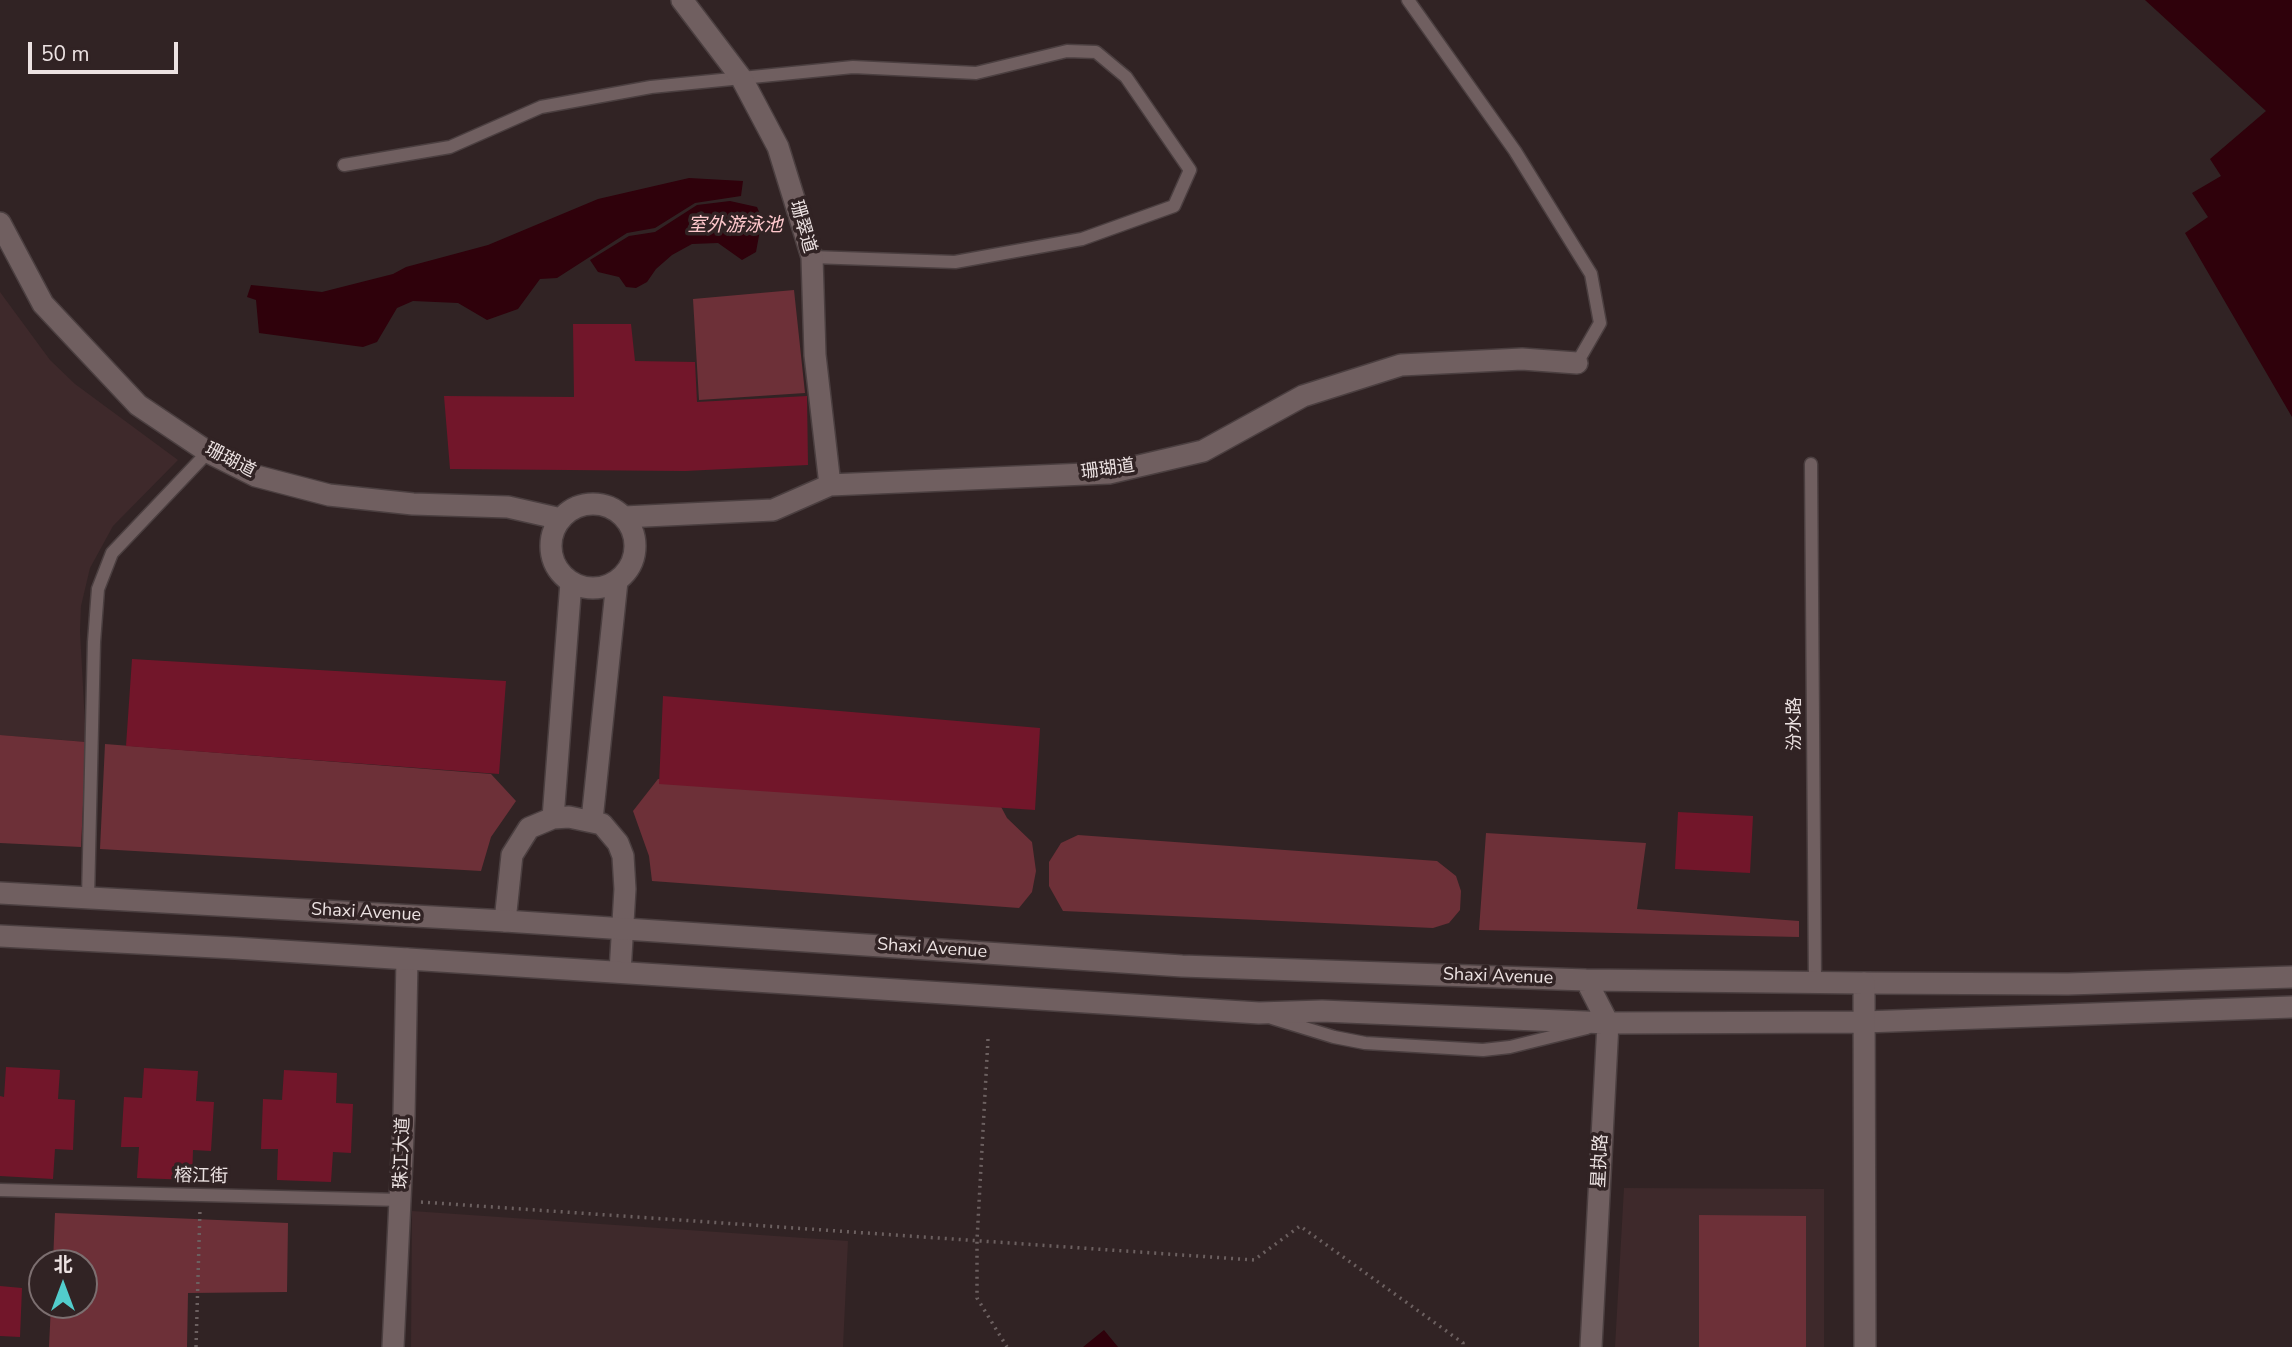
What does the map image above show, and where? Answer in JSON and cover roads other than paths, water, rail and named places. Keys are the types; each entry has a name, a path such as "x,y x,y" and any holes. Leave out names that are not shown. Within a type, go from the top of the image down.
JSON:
{"street":[{"name":"珊翠道","path":"681,0 742,79 778,147 812,257 815,355 830,485"},
{"name":"珊瑚道","path":"0,223 43,304 138,405 208,452 256,475 329,495 413,504 508,507 561,519"},
{"name":"珊瑚道","path":"624,517 773,510 830,485 1109,473 1203,451 1303,396 1401,365 1522,359 1577,363"},
{"path":"592,504 610,507 624,517 634,532 635,551 629,568 617,581 594,588 571,582 558,569 552,553 552,535 561,519 575,508 592,504"},
{"path":"592,820 617,581"},
{"path":"553,818 571,582"},
{"path":"505,921 508,871 520,838 540,821 553,818 592,820 611,833 623,856 624,928 620,972"},
{"name":"Shaxi Avenue","path":"0,893 624,928 1182,966 1586,980 1815,983 2068,984 2292,977"},
{"path":"0,936 1259,1013 1322,1010 1608,1023 1864,1022 2292,1007"},
{"name":"珠江大道","path":"393,1347 401,1200 407,959"},
{"path":"1586,980 1608,1023"},
{"path":"1864,983 1865,1347"},
{"name":"星执路","path":"1591,1347 1608,1023"}],"lane":[{"path":"1408,0 1516,151 1591,274 1600,323 1577,363"},
{"path":"344,165 450,147 541,107 651,87 853,67 976,73 1067,51 1096,52 1125,77 1190,170 1174,206 1082,239 955,262 812,257"},
{"path":"88,898 94,642 98,589 112,553 186,479 208,452"},
{"name":"汾水路","path":"1811,464 1815,983"},
{"path":"1259,1013 1334,1037 1365,1043 1483,1050 1510,1047 1608,1023"},
{"name":"榕江街","path":"0,1190 401,1200"}],"water":[{"path":"2145,0 2292,0 2292,417 2185,233 2208,217 2192,193 2221,176 2210,159 2266,111"},
{"path":"689,178 743,181 741,196 695,203 655,228 627,233 557,278 540,279 518,309 487,320 458,303 413,301 397,308 377,342 363,347 259,333 256,300 247,297 251,285 322,292 393,274 406,267 488,245 598,199"},
{"name":"室外游泳池","path":"730,201 757,207 762,219 756,252 742,260 718,243 692,244 672,255 656,269 647,282 636,288 626,287 619,277 598,272 590,260 629,236 655,232 697,205"},
{"path":"1104,1330 1118,1347 1083,1347"}]}
